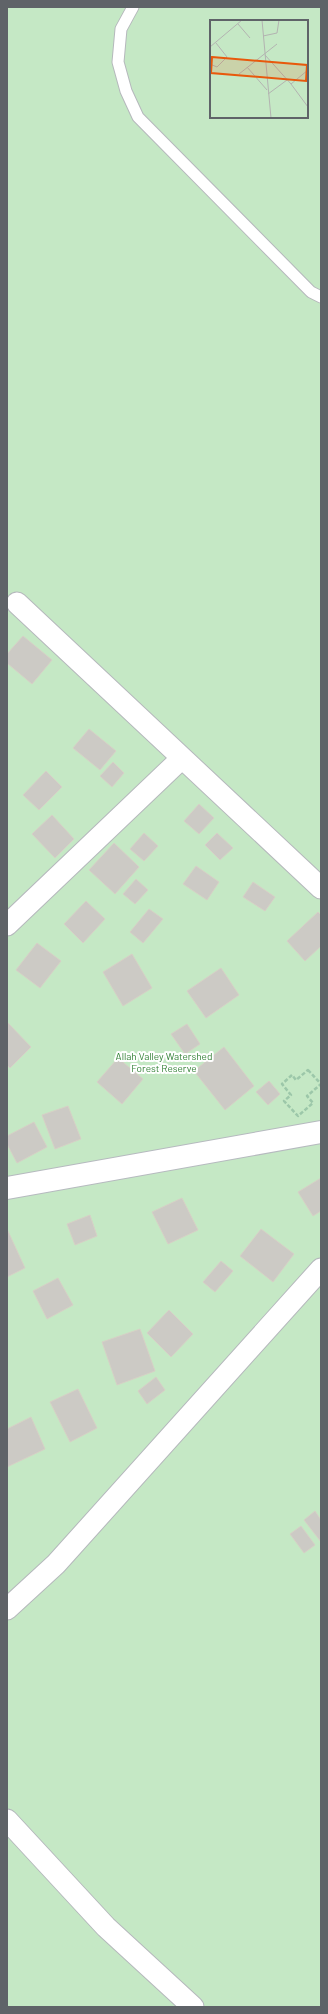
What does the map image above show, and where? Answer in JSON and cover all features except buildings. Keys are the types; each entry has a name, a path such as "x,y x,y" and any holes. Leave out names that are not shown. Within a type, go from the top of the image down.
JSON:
{"street":[{"path":"17,603 181,759 321,888"},
{"path":"7,925 181,759"},
{"path":"7,1188 321,1132"},
{"path":"7,1609 56,1564 321,1269"},
{"path":"7,1820 106,1927 193,2007"}],"lane":[{"path":"133,7 121,29 118,62 126,92 138,117 311,292 321,297"}],"path":[{"path":"308,1070 321,1084 307,1096 313,1103 298,1116 284,1101 291,1094 282,1084 292,1075 296,1080 308,1070"}],"green space":[{"name":"Allah Valley Watershed Forest Reserve","path":"7,7 321,7 321,2007 7,2007"}]}
